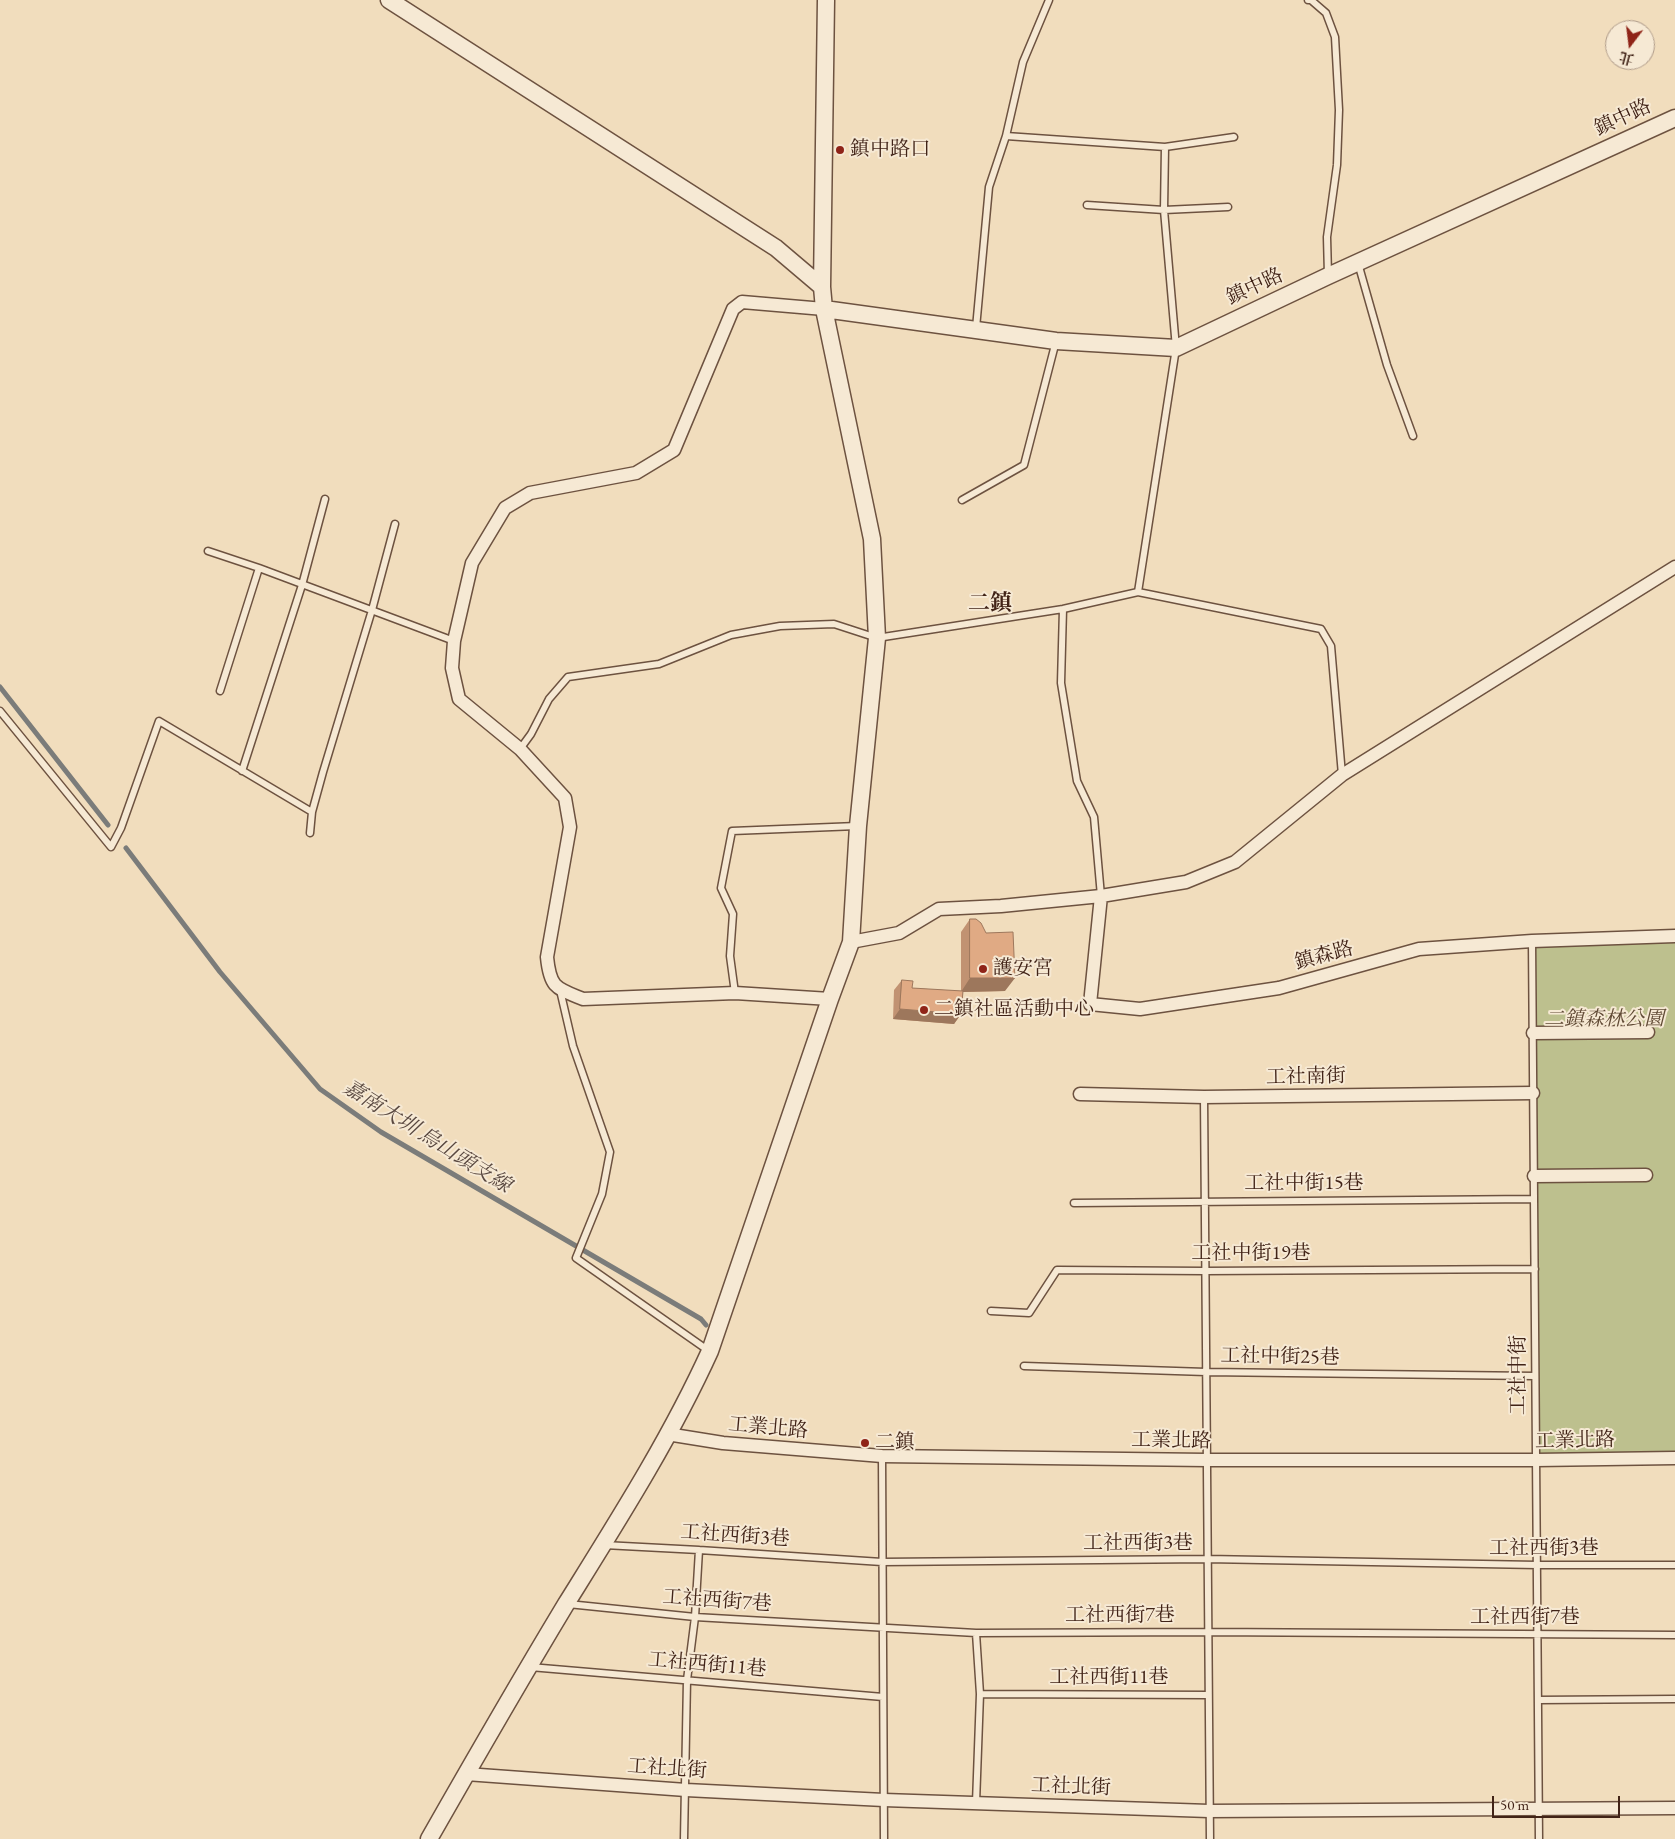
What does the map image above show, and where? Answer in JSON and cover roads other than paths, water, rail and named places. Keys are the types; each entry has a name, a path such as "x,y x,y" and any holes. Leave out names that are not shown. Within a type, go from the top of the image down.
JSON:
{"street":[{"path":"389,0 776,248 822,287"},
{"path":"429,1839 529,1667 603,1545 693,1388 710,1351 851,942 858,826 877,638 872,539 824,309 822,287 826,0"},
{"name":"鎮中路","path":"824,309 1056,341 1176,348 1328,276 1675,118"},
{"path":"824,309 742,302 733,309 674,450 636,473 530,493 504,508 472,563 454,641 452,668 458,699 520,749 565,798 570,827 548,957 549,976 560,989 583,999 735,993 830,999"},
{"path":"851,942 899,933 939,909 1001,906 1101,896 1186,882 1235,862 1342,774 1675,567"},
{"name":"鎮森路","path":"1101,896 1090,1004 1140,1009 1279,988 1419,949 1532,941 1675,936"},
{"path":"1533,1033 1648,1032"},
{"name":"工社南街","path":"1080,1094 1204,1097 1533,1093"},
{"path":"1534,1176 1646,1175"},
{"name":"工業北路","path":"667,1434 723,1443 882,1456 1206,1460 1675,1458"},
{"name":"工社北街","path":"466,1774 686,1790 884,1800 1209,1811 1675,1808"}],"lane":[{"path":"976,330 989,187 1006,136 1023,62 1049,0"},
{"path":"1308,0 1311,0 1326,13 1334,37 1339,110 1337,164 1327,238 1328,276"},
{"path":"1006,136 1165,147 1234,137"},
{"path":"1138,592 1176,348 1164,210 1165,147"},
{"path":"1087,205 1164,210 1228,207"},
{"path":"1358,263 1386,366 1413,436"},
{"path":"962,500 1024,465 1056,341"},
{"path":"242,771 302,585 325,499"},
{"path":"310,833 312,812 322,772 372,610 395,524"},
{"path":"208,551 259,568 454,641"},
{"path":"220,691 259,568"},
{"path":"520,749 531,734 549,700 568,677 659,664 731,635 780,626 834,624 877,638 1063,609 1138,592 1321,629 1331,646 1342,774"},
{"path":"1063,609 1060,683 1077,781 1094,817 1101,896"},
{"path":"0,711 111,847 121,828 159,721 312,812"},
{"path":"735,993 730,956 732,914 721,888 732,831 858,826"},
{"name":"工社中街","path":"1532,941 1539,1839"},
{"path":"560,989 573,1046 610,1152 602,1194 576,1258 710,1351"},
{"path":"1204,1097 1210,1839"},
{"name":"工社中街15巷","path":"1074,1203 1204,1200 1534,1199"},
{"name":"工社中街19巷","path":"991,1311 1029,1314 1057,1270 1535,1269"},
{"name":"工社中街25巷","path":"1024,1366 1206,1372 1535,1376"},
{"path":"882,1456 884,1839"},
{"name":"工社西街3巷","path":"603,1545 882,1562 1207,1560 1537,1566 1675,1565"},
{"path":"684,1839 688,1680 695,1617 699,1550"},
{"name":"工社西街7巷","path":"567,1604 695,1617 976,1632 1675,1635"},
{"path":"976,1632 980,1694 976,1803"},
{"name":"工社西街11巷","path":"529,1667 883,1697"},
{"name":"工社西街11巷","path":"980,1694 1208,1695"},
{"path":"1538,1700 1675,1700"}],"waterway":[{"name":"嘉南大圳 烏山頭支線","path":"0,687 108,825"},
{"name":"嘉南大圳 烏山頭支線","path":"126,848 220,972 320,1089 381,1132 701,1319 706,1325"}],"place":[{"name":"鎮中路口","path":"840,150"},
{"name":"護安宮","path":"983,969"},
{"name":"二鎮社區活動中心","path":"924,1010"},
{"name":"二鎮","path":"865,1443"}],"district":[{"name":"二鎮","path":"990,604"}],"park label":[{"name":"二鎮森林公園","path":"1604,1020"}]}
